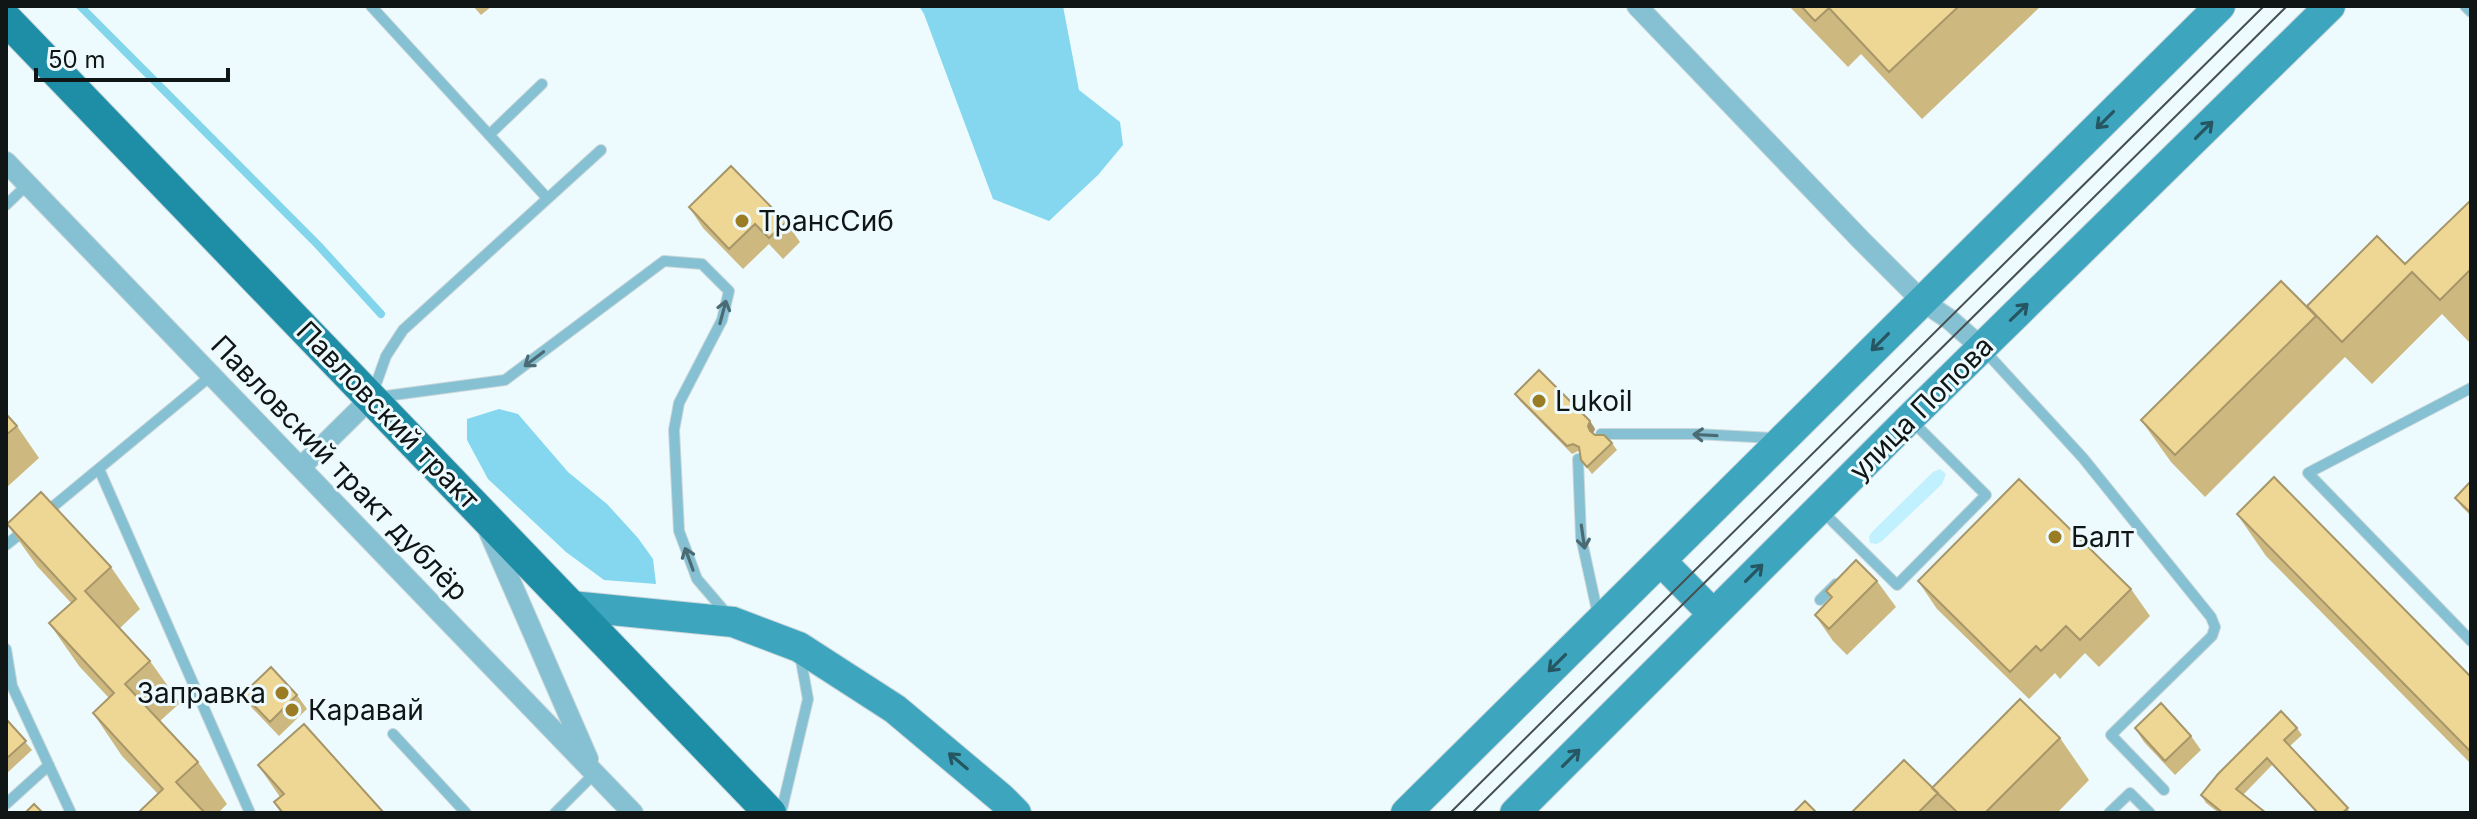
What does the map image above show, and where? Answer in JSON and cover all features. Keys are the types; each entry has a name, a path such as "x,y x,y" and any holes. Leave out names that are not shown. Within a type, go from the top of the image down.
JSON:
{"main road":[{"path":"1406,813 2220,6"},
{"name":"улица Попова","path":"1515,813 1819,508 2330,6"},
{"name":"Павловский тракт","path":"6,19 770,813"},
{"path":"1661,561 1713,614"},
{"path":"571,606 733,622 799,647 895,709 1016,813"}],"street":[{"path":"1637,6 1922,301 1949,319 1982,348"},
{"name":"Павловский тракт дублёр","path":"6,162 633,813"},
{"path":"301,467 371,398"},
{"path":"480,511 594,774"}],"lane":[{"path":"371,6 547,198"},
{"path":"2465,6 2471,12"},
{"path":"489,135 542,84"},
{"path":"601,150 403,330 386,356 371,398 505,380 664,261 702,264 729,291 722,320 679,403 674,430 679,531 697,579 733,622"},
{"path":"6,205 27,185"},
{"path":"1982,348 2083,458 2211,617 2215,627 2212,636 2111,735 2164,790"},
{"path":"41,517 212,375"},
{"path":"2471,388 2308,473 2471,641"},
{"path":"1819,508 1897,585 1986,495 1909,419"},
{"path":"1601,434 1696,434 1783,439"},
{"path":"1578,459 1581,537 1600,620"},
{"path":"99,469 250,813"},
{"path":"6,545 29,526"},
{"path":"1856,563 1865,554"},
{"path":"1820,600 1847,572"},
{"path":"781,813 808,699 799,647"},
{"path":"6,649 9,688 71,813"},
{"path":"393,734 466,813"},
{"path":"6,804 49,765"},
{"path":"555,813 594,774"},
{"path":"2109,813 2130,793 2150,813"}],"shaded area":[{"path":"919,6 1063,6 1079,90 1120,122 1123,145 1098,175 1049,221 993,199"},
{"path":"499,409 518,414 568,472 607,504 638,538 653,559 656,584 604,580 566,552 488,479 467,440 467,419"},
{"path":"1940,469 1946,474 1942,484 1882,541 1870,543 1869,536 1873,531 1933,472"}],"building":[{"path":"1801,6 1959,6 1889,72 1829,8 1815,21"},
{"path":"731,166 786,222 769,238 755,224 729,249 689,207"},
{"path":"2471,200 2471,269 2440,300 2412,272 2342,342 2307,306 2377,236 2405,264"},
{"path":"2281,281 2316,316 2175,455 2141,420"},
{"path":"1539,370 1590,421 1590,431 1595,435 1604,435 1612,443 1587,467 1581,460 1579,447 1573,444 1567,446 1515,394"},
{"path":"6,414 17,426 6,435"},
{"path":"2274,477 2471,677 2471,752 2237,514"},
{"path":"2019,479 2131,589 2080,640 2066,626 2041,651 2036,646 2010,672 1918,581"},
{"path":"2471,481 2471,513 2455,498"},
{"path":"41,492 111,567 85,591 150,661 125,684 198,762 176,782 205,813 140,811 163,789 93,713 114,693 49,623 76,599 7,524"},
{"path":"1856,560 1877,581 1829,629 1815,615 1832,597 1826,591"},
{"path":"271,667 297,695 270,722 243,694"},
{"path":"2020,699 2060,738 1985,813 1958,813 1932,788"},
{"path":"2161,703 2191,736 2165,761 2135,728"},
{"path":"2281,711 2297,728 2284,740 2348,808 2342,813 2318,813 2267,758 2236,789 2266,813 2223,813 2201,795"},
{"path":"6,719 26,741 6,759"},
{"path":"304,724 384,813 283,813 274,802 284,794 258,765"},
{"path":"1904,760 1938,793 1918,813 1851,813"},
{"path":"1805,801 1817,813 1793,813"},
{"path":"34,804 43,813 25,813"}],"waterway":[{"path":"80,6 318,245 381,314"}],"tram line":[{"path":"1450,813 2264,6"},
{"path":"1472,813 2287,6"}],"place":[{"name":"ТрансСиб","path":"742,221"},
{"name":"Lukoil","path":"1539,401"},
{"name":"Балт","path":"2055,537"},
{"name":"Заправка","path":"282,693"},
{"name":"Каравай","path":"292,710"}]}
